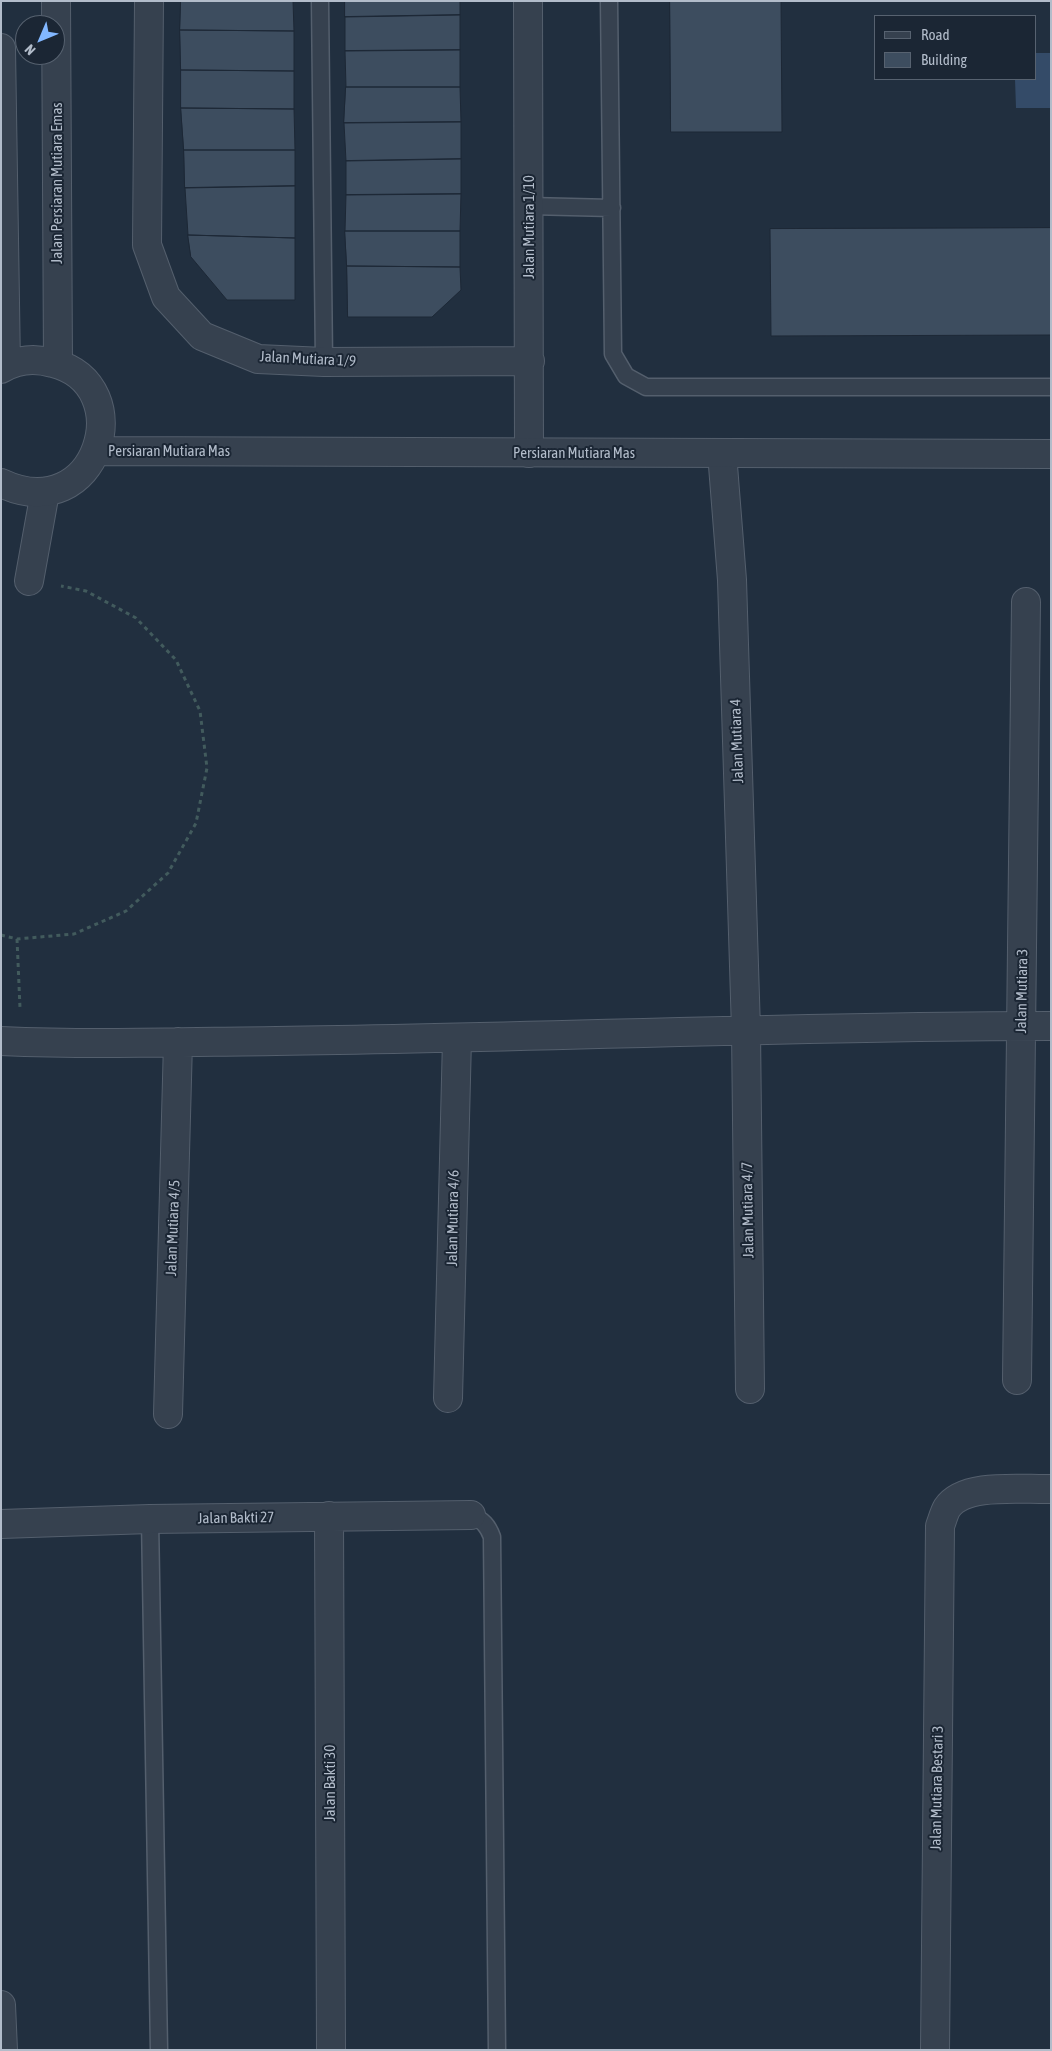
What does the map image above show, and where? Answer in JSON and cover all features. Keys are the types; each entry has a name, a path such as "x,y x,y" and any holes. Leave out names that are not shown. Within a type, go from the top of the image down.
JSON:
{"street":[{"name":"Jalan Persiaran Mutiara Emas","path":"56,1 58,364"},
{"name":"Jalan Mutiara 1/9","path":"149,1 147,245 166,297 202,336 258,359 324,362 530,361"},
{"name":"Jalan Mutiara 1/10","path":"528,1 530,206 529,453"},
{"path":"1,48 4,367 23,360 41,360 58,364 74,372 86,384 96,399 101,416 101,434 97,451 88,466 76,479 62,488 45,492 29,492 14,489 1,483"},
{"name":"Persiaran Mutiara Mas","path":"97,451 1051,454"},
{"name":"Jalan Mutiara 4","path":"722,453 732,580 746,1030"},
{"path":"30,581 45,492"},
{"name":"Jalan Mutiara 3","path":"1017,1380 1026,602"},
{"path":"11,1042 457,1039 746,1030 1051,1026"},
{"name":"Jalan Mutiara 4/7","path":"746,1030 750,1389"},
{"name":"Jalan Mutiara 4/6","path":"448,1398 457,1039"},
{"name":"Jalan Mutiara 4/5","path":"168,1414 178,1042"},
{"name":"Jalan Mutiara Bestari 3","path":"935,2050 940,1526 947,1508 964,1494 980,1490 1051,1489"},
{"name":"Jalan Bakti 27","path":"1,1524 150,1519 472,1514"},
{"name":"Jalan Bakti 30","path":"328,1516 331,2050"},
{"path":"1,2005 2,2050"}],"lane":[{"path":"320,1 324,362"},
{"path":"609,1 613,354 626,376 646,388 1051,387"},
{"path":"530,206 612,208"},
{"path":"472,1514 482,1520 492,1537 497,2050"},
{"path":"150,1519 159,2050"}],"path":[{"path":"1,935 18,939 74,934 126,911 168,873 196,823 207,768 200,711 176,660 136,618 86,591 30,581"},
{"path":"11,1042 18,939"}],"water":[{"path":"1037,53 1051,53 1051,108 1016,108 1015,80 1037,80"}],"building":[{"path":"181,1 293,1 294,31 180,30"},
{"path":"345,1 460,1 460,15 345,17"},
{"path":"670,1 781,1 782,132 671,132"},
{"path":"460,15 460,50 345,51 345,17"},
{"path":"180,30 294,31 294,71 181,70"},
{"path":"460,50 460,87 346,87 345,51"},
{"path":"181,70 294,71 294,109 181,108"},
{"path":"346,87 460,87 461,122 344,123"},
{"path":"181,108 294,109 295,150 184,150"},
{"path":"461,122 461,159 346,161 344,123"},
{"path":"184,150 295,150 295,186 185,188"},
{"path":"461,159 461,194 346,195 346,161"},
{"path":"295,186 295,238 188,235 185,188"},
{"path":"461,194 460,231 345,231 346,195"},
{"path":"1051,228 1051,335 771,336 770,229"},
{"path":"345,231 460,231 460,267 347,266"},
{"path":"188,235 295,238 295,300 227,300 191,257"},
{"path":"347,266 460,267 461,290 432,317 348,317"}]}
